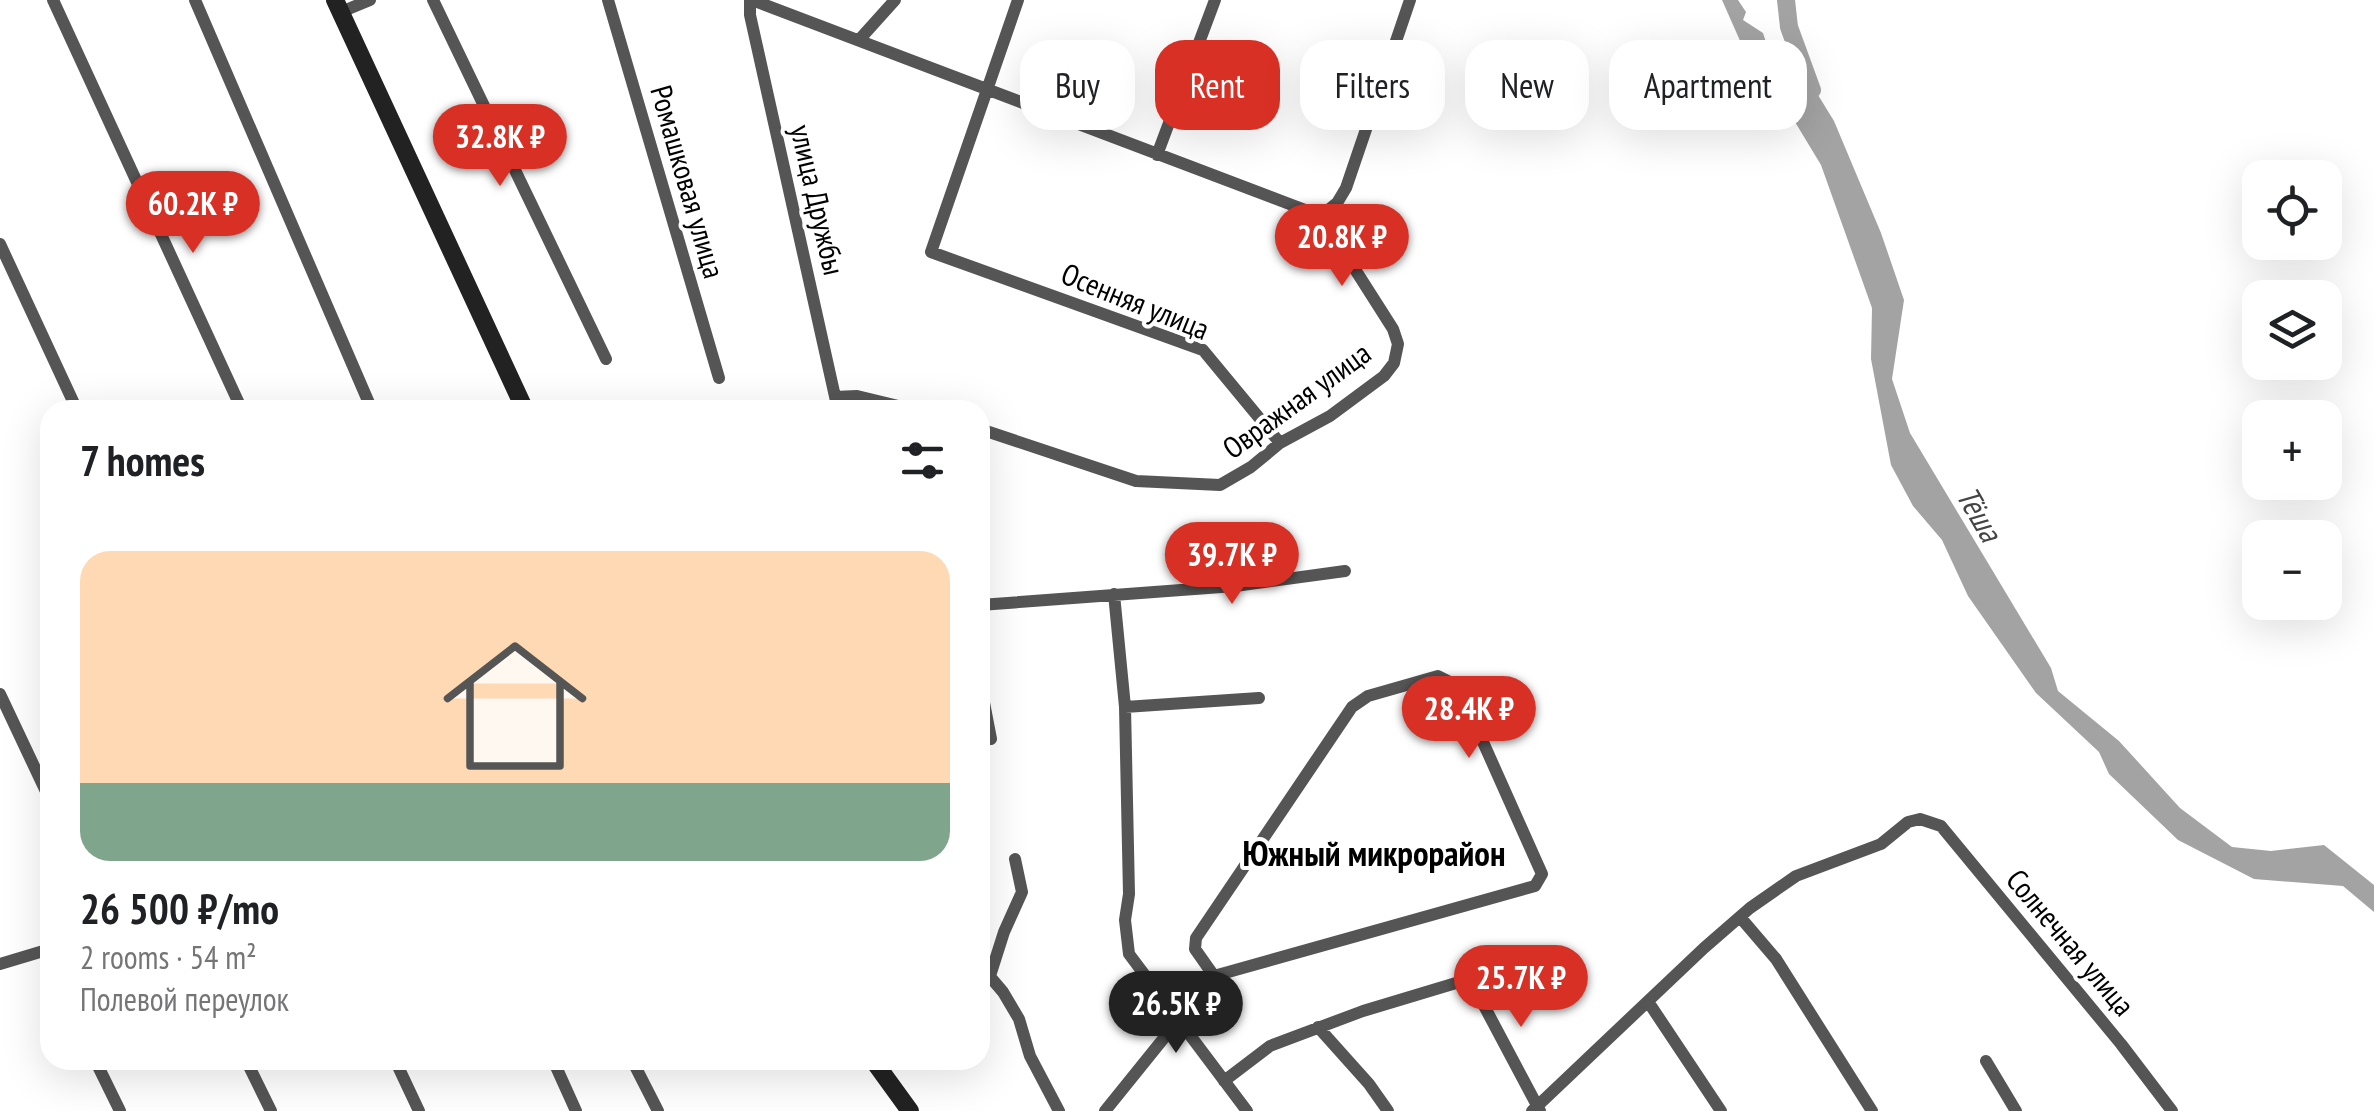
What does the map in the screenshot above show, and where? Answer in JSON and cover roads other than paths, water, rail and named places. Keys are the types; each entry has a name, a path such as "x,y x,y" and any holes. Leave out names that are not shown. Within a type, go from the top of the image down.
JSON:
{"main road":[{"path":"338,6 519,400"},
{"path":"880,1070 910,1111"}],"street":[{"path":"53,0 237,400"},
{"path":"195,0 368,400"},
{"path":"338,6 370,0"},
{"path":"434,0 606,359"},
{"name":"Ромашковая улица","path":"608,0 718,378"},
{"path":"751,0 1321,216 1337,203 1346,188 1410,0"},
{"name":"улица Дружбы","path":"751,0 750,15 836,400"},
{"path":"860,40 895,0"},
{"path":"987,89 1018,0"},
{"path":"1158,155 1215,0"},
{"name":"Осенняя улица","path":"987,89 934,252 1203,350 1280,444"},
{"name":"Овражная улица","path":"990,432 1136,480 1220,485 1330,416 1384,376 1394,362 1398,344 1393,328 1321,216"},
{"path":"0,244 72,400"},
{"path":"846,400 857,396 874,400"},
{"path":"990,603 1235,586 1345,571"},
{"path":"1114,594 1125,707 1130,894 1125,920 1129,954 1247,1111"},
{"path":"1105,1111 1214,976 1535,886 1541,881 1542,874 1458,686 1438,676 1368,696 1352,707 1196,938 1196,949 1214,976"},
{"path":"0,694 40,779"},
{"path":"1125,707 1259,698"},
{"path":"990,733 991,738"},
{"name":"Солнечная улица","path":"1740,917 1796,876 1881,844 1908,822 1920,819 1941,826 2172,1111"},
{"path":"990,960 1022,892 1015,859"},
{"path":"1224,1081 1270,1046 1364,1011 1466,980 1536,1109 1740,917 1776,959 1872,1111"},
{"path":"0,964 40,952"},
{"path":"990,978 1019,1019 1030,1056 1059,1111"},
{"path":"1649,1003 1720,1111"},
{"path":"1318,1027 1388,1111"},
{"path":"1986,1062 2016,1111"},
{"path":"100,1070 120,1111"},
{"path":"251,1070 271,1111"},
{"path":"400,1070 419,1111"},
{"path":"558,1070 576,1111"},
{"path":"637,1070 658,1111"}],"waterway":[{"path":"1786,0 1789,27 1812,90"}],"district":[{"name":"Южный микрорайон","path":"1374,854"}],"water label":[{"name":"Тёша","path":"1979,514"}]}
